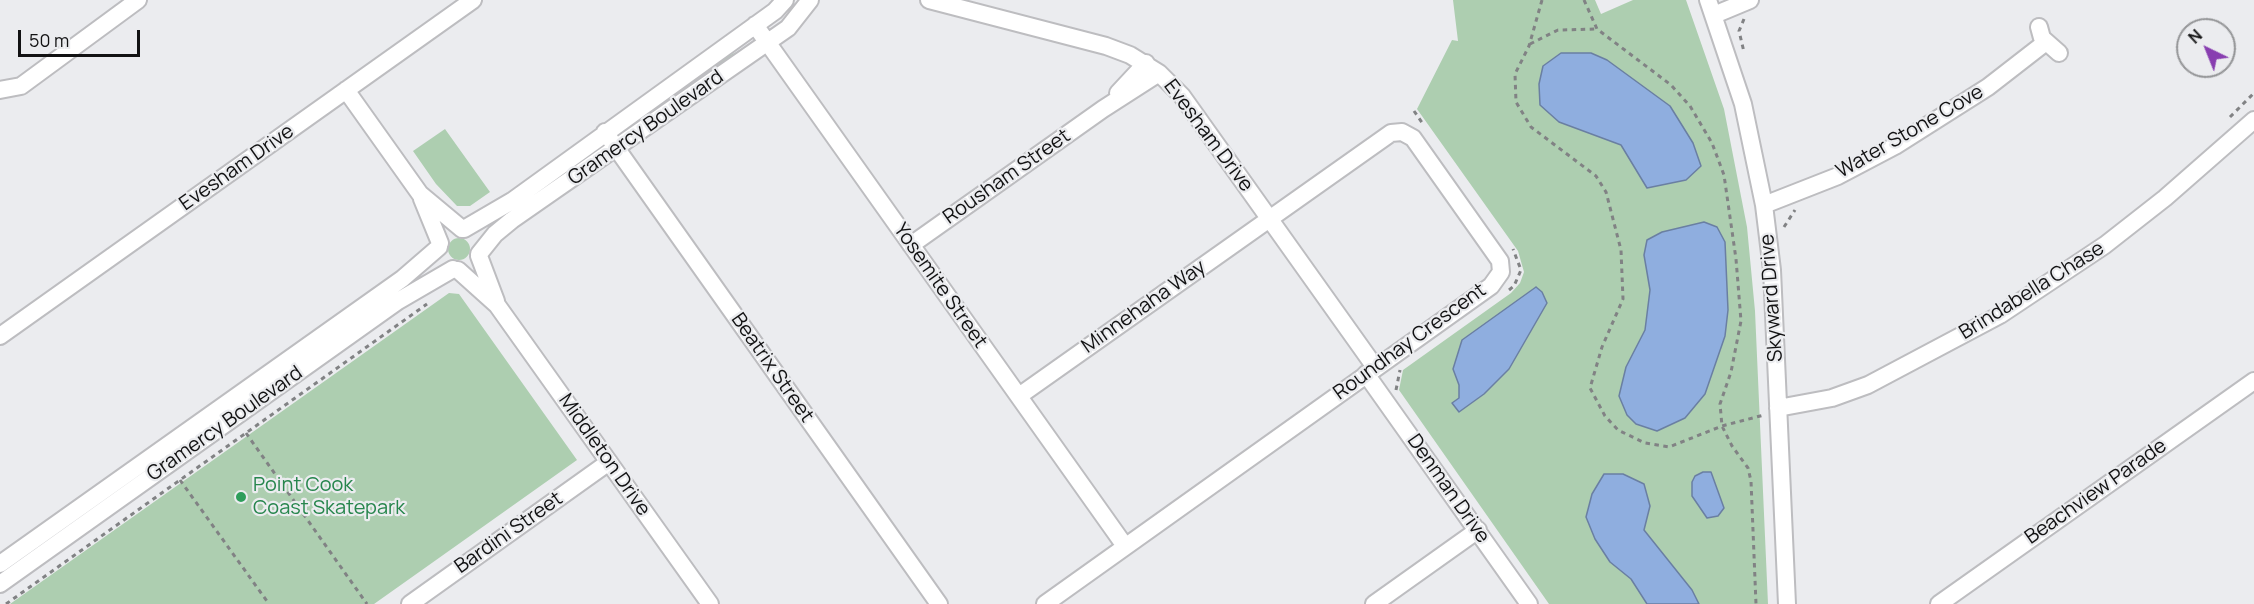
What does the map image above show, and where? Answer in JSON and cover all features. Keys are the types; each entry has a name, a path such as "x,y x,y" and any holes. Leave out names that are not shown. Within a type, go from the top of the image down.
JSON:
{"street":[{"path":"0,92 21,86 138,0"},
{"name":"Evesham Drive","path":"0,336 473,0"},
{"name":"Gramercy Boulevard","path":"463,229 512,201 604,132 775,11 785,0"},
{"name":"Gramercy Boulevard","path":"479,255 500,229 767,43 793,22 810,0"},
{"name":"Evesham Drive","path":"929,0 1106,46 1153,68 1182,96 1269,218 1371,371"},
{"path":"1711,7 1750,0"},
{"name":"Skyward Drive","path":"1711,7 1750,131 1764,206 1772,270 1787,604"},
{"name":"Yosemite Street","path":"755,25 1125,546"},
{"name":"Water Stone Cove","path":"1764,206 1838,176 1911,137 2053,48 2039,27"},
{"name":"Rousham Street","path":"911,245 1103,109 1153,68"},
{"path":"346,90 420,194 440,245 442,260 455,269 471,266 479,255 476,238 420,194"},
{"name":"Brindabella Chase","path":"1778,408 1832,398 1868,385 2000,315 2114,238 2254,120"},
{"name":"Beatrix Street","path":"604,132 939,604"},
{"name":"Roundhay Crescent","path":"1045,604 1491,286 1501,272 1497,255 1426,155 1409,135 1402,132 1391,133 1269,218"},
{"name":"Minnehaha Way","path":"1019,396 1269,218"},
{"path":"440,245 448,232 463,229"},
{"name":"Gramercy Boulevard","path":"0,564 402,279 440,245"},
{"name":"Middleton Drive","path":"479,255 497,305"},
{"name":"Gramercy Boulevard","path":"0,584 398,301 455,269"},
{"name":"Middleton Drive","path":"455,269 497,305 710,604"},
{"name":"Denman Drive","path":"1371,371 1529,604"},
{"name":"Beachview Parade","path":"1939,604 2254,381"},
{"name":"Bardini Street","path":"410,604 609,462"},
{"path":"1374,604 1478,530"}],"path":[{"path":"1542,0 1528,45 1515,74 1516,102 1531,127 1596,176 1606,192 1621,250 1623,299 1602,347 1590,388 1605,416 1618,430 1645,443 1669,447 1722,426 1772,413 1778,408"},
{"path":"1584,0 1597,29 1681,94 1703,125 1719,159 1732,221 1741,321 1731,372 1720,404 1722,426 1732,446 1748,468 1751,481 1756,604"},
{"path":"1528,45 1558,30 1597,29"},
{"path":"1414,111 1426,129"},
{"path":"1500,297 1514,286 1521,270 1518,257 1508,242"},
{"path":"6,604 435,299"},
{"path":"1396,390 1401,368"},
{"path":"246,433 367,604"},
{"path":"180,480 269,604"}],"green space":[{"path":"1453,0 1595,0 1601,14 1633,0 1686,0 1724,109 1747,227 1755,311 1768,604 1549,604 1399,390 1403,370 1511,293 1520,283 1524,272 1518,251 1417,109 1452,40 1458,41"},
{"path":"746,48 627,130 721,59"},
{"path":"445,129 490,192 470,206 457,206 436,184 413,151"},
{"path":"459,238 469,245 470,249 463,259 459,260 449,253 448,249 455,239"},
{"path":"449,293 459,294 577,460 422,570 374,604 10,604"}],"water":[{"path":"1561,53 1591,53 1607,60 1670,106 1693,143 1701,166 1686,180 1647,188 1621,145 1559,122 1540,105 1539,84 1543,66"},
{"path":"1704,222 1717,227 1725,242 1728,310 1725,336 1705,394 1685,418 1657,431 1636,424 1627,415 1619,396 1626,367 1645,330 1650,290 1644,255 1647,240 1662,232"},
{"path":"1536,287 1542,292 1547,303 1509,369 1484,394 1459,412 1452,403 1459,398 1459,385 1453,369 1462,340"},
{"path":"1703,472 1711,472 1724,508 1718,516 1707,518 1692,496 1692,482 1695,476"},
{"path":"1604,474 1623,474 1644,484 1650,506 1644,530 1692,590 1699,604 1647,604 1631,579 1610,562 1595,539 1586,517 1592,494"}],"place":[{"name":"Point Cook Coast Skatepark","path":"241,497"}]}
